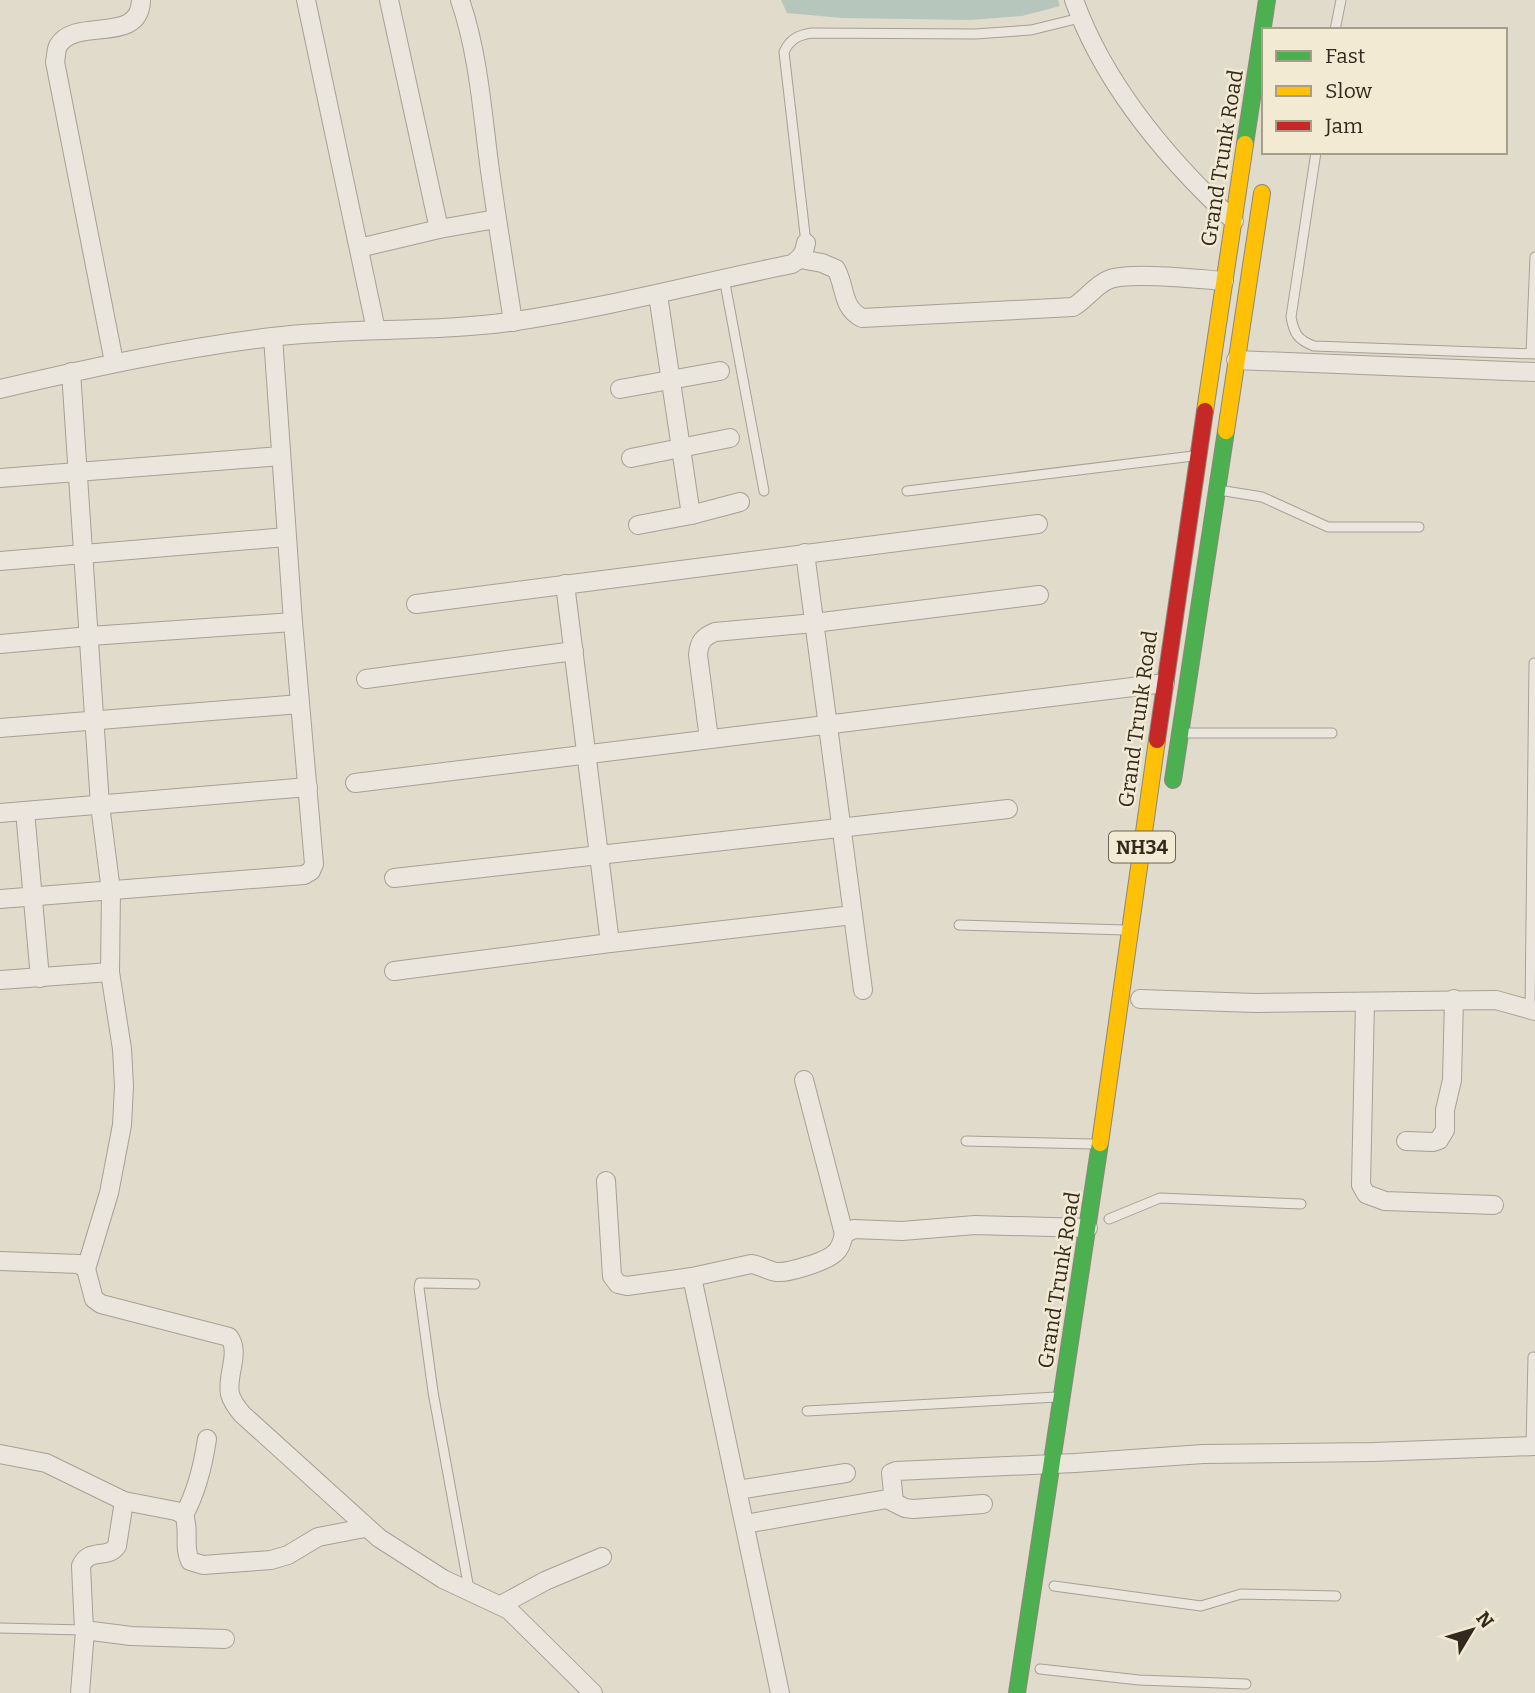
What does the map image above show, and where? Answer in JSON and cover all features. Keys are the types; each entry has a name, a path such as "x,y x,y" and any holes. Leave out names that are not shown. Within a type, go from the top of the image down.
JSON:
{"highway":[{"name":"Grand Trunk Road","path":"1263,28 1267,0"},
{"name":"Grand Trunk Road","path":"1017,1693 1101,1144 1198,455 1262,33"},
{"name":"Grand Trunk Road","path":"1170,798 1262,187 1238,192"}],"street":[{"path":"114,362 55,62 58,47 65,39 80,33 127,24 137,18 141,10 141,0"},
{"path":"306,0 376,330"},
{"path":"389,0 439,229"},
{"path":"460,0 475,61 513,321"},
{"path":"1074,0 1080,18 1106,66 1137,114 1198,188 1234,222"},
{"path":"359,248 496,219"},
{"path":"0,388 114,362 273,337 513,321 658,295 792,264 803,251 836,269 845,303 853,313 862,318 1073,307 1085,301 1107,280 1124,276 1224,281"},
{"path":"658,295 691,515"},
{"path":"0,899 304,875 311,871 314,864 286,537 273,337"},
{"path":"1236,360 1535,372"},
{"path":"620,389 720,371"},
{"path":"71,372 100,805 111,891 110,972 122,1049 124,1086 122,1125 109,1193 86,1269 94,1299 101,1304 229,1337 234,1349 229,1385 233,1402 242,1414 365,1528 443,1579 501,1605 536,1635 593,1693"},
{"path":"631,458 730,438"},
{"path":"0,478 281,456"},
{"path":"638,525 740,502"},
{"path":"416,604 1038,524"},
{"path":"0,561 286,537"},
{"path":"806,553 863,990"},
{"path":"565,584 610,943"},
{"path":"709,739 698,655 699,644 705,636 715,632 1039,595"},
{"path":"0,644 293,622"},
{"path":"366,679 574,651"},
{"path":"355,783 1165,683"},
{"path":"0,728 300,704"},
{"path":"0,813 308,787"},
{"path":"394,878 841,830 1008,809"},
{"path":"25,811 40,978"},
{"path":"394,971 853,915"},
{"path":"0,981 110,972"},
{"path":"1140,999 1255,1003 1496,1000 1532,1010"},
{"path":"1406,1141 1433,1142 1439,1140 1445,1130 1445,1110 1452,1080 1454,999"},
{"path":"1365,1002 1361,1185 1366,1194 1384,1201 1494,1205"},
{"path":"606,1181 612,1276 618,1284 627,1286 692,1277 751,1264 775,1272 791,1270 832,1256 838,1250 844,1234 804,1080"},
{"path":"844,1234 854,1229 902,1231 975,1225 1088,1228"},
{"path":"0,1261 70,1262 86,1269"},
{"path":"692,1277 780,1693"},
{"path":"184,1515 194,1495 207,1439"},
{"path":"894,1502 891,1474 896,1471 1203,1454 1374,1452 1533,1446"},
{"path":"0,1454 46,1463 124,1501 184,1515 187,1523 187,1555 190,1561 203,1565 280,1558 318,1537 365,1528"},
{"path":"737,1490 846,1473"},
{"path":"745,1524 887,1499 913,1509 983,1504"},
{"path":"80,1693 85,1631 81,1566 84,1558 90,1554 114,1551 124,1501"},
{"path":"501,1605 545,1581 602,1557"},
{"path":"85,1631 131,1636 225,1639"}],"lane":[{"path":"1335,28 1340,0"},
{"path":"803,251 784,52 789,42 799,35 812,33 919,36 1031,30 1080,18"},
{"path":"1316,154 1291,317 1293,331 1301,341 1314,346 1533,354 1535,257"},
{"path":"724,278 764,491"},
{"path":"906,491 1198,455"},
{"path":"1216,489 1262,497 1328,527 1419,527"},
{"path":"1532,1010 1534,663"},
{"path":"1181,733 1332,733"},
{"path":"959,925 1130,930"},
{"path":"966,1141 1101,1144"},
{"path":"1109,1219 1160,1198 1301,1204"},
{"path":"469,1591 433,1392 419,1288 420,1283 475,1284"},
{"path":"1533,1357 1533,1446"},
{"path":"807,1411 1062,1397"},
{"path":"1054,1586 1201,1606 1241,1594 1336,1596"},
{"path":"0,1628 85,1631"},
{"path":"1040,1668 1139,1680 1246,1684"}],"shaded area":[{"path":"781,0 1058,0 1060,6 1022,16 971,20 842,18 787,13"}],"traffic: fast":[{"path":"1263,28 1267,0"},
{"path":"1245,144 1262,33"},
{"path":"1173,780 1226,431"},
{"path":"1017,1693 1100,1143"}],"traffic: slow":[{"path":"1205,411 1245,144"},
{"path":"1226,431 1262,193"},
{"path":"1100,1143 1157,740"}],"traffic: jam":[{"path":"1157,740 1205,411"}]}
